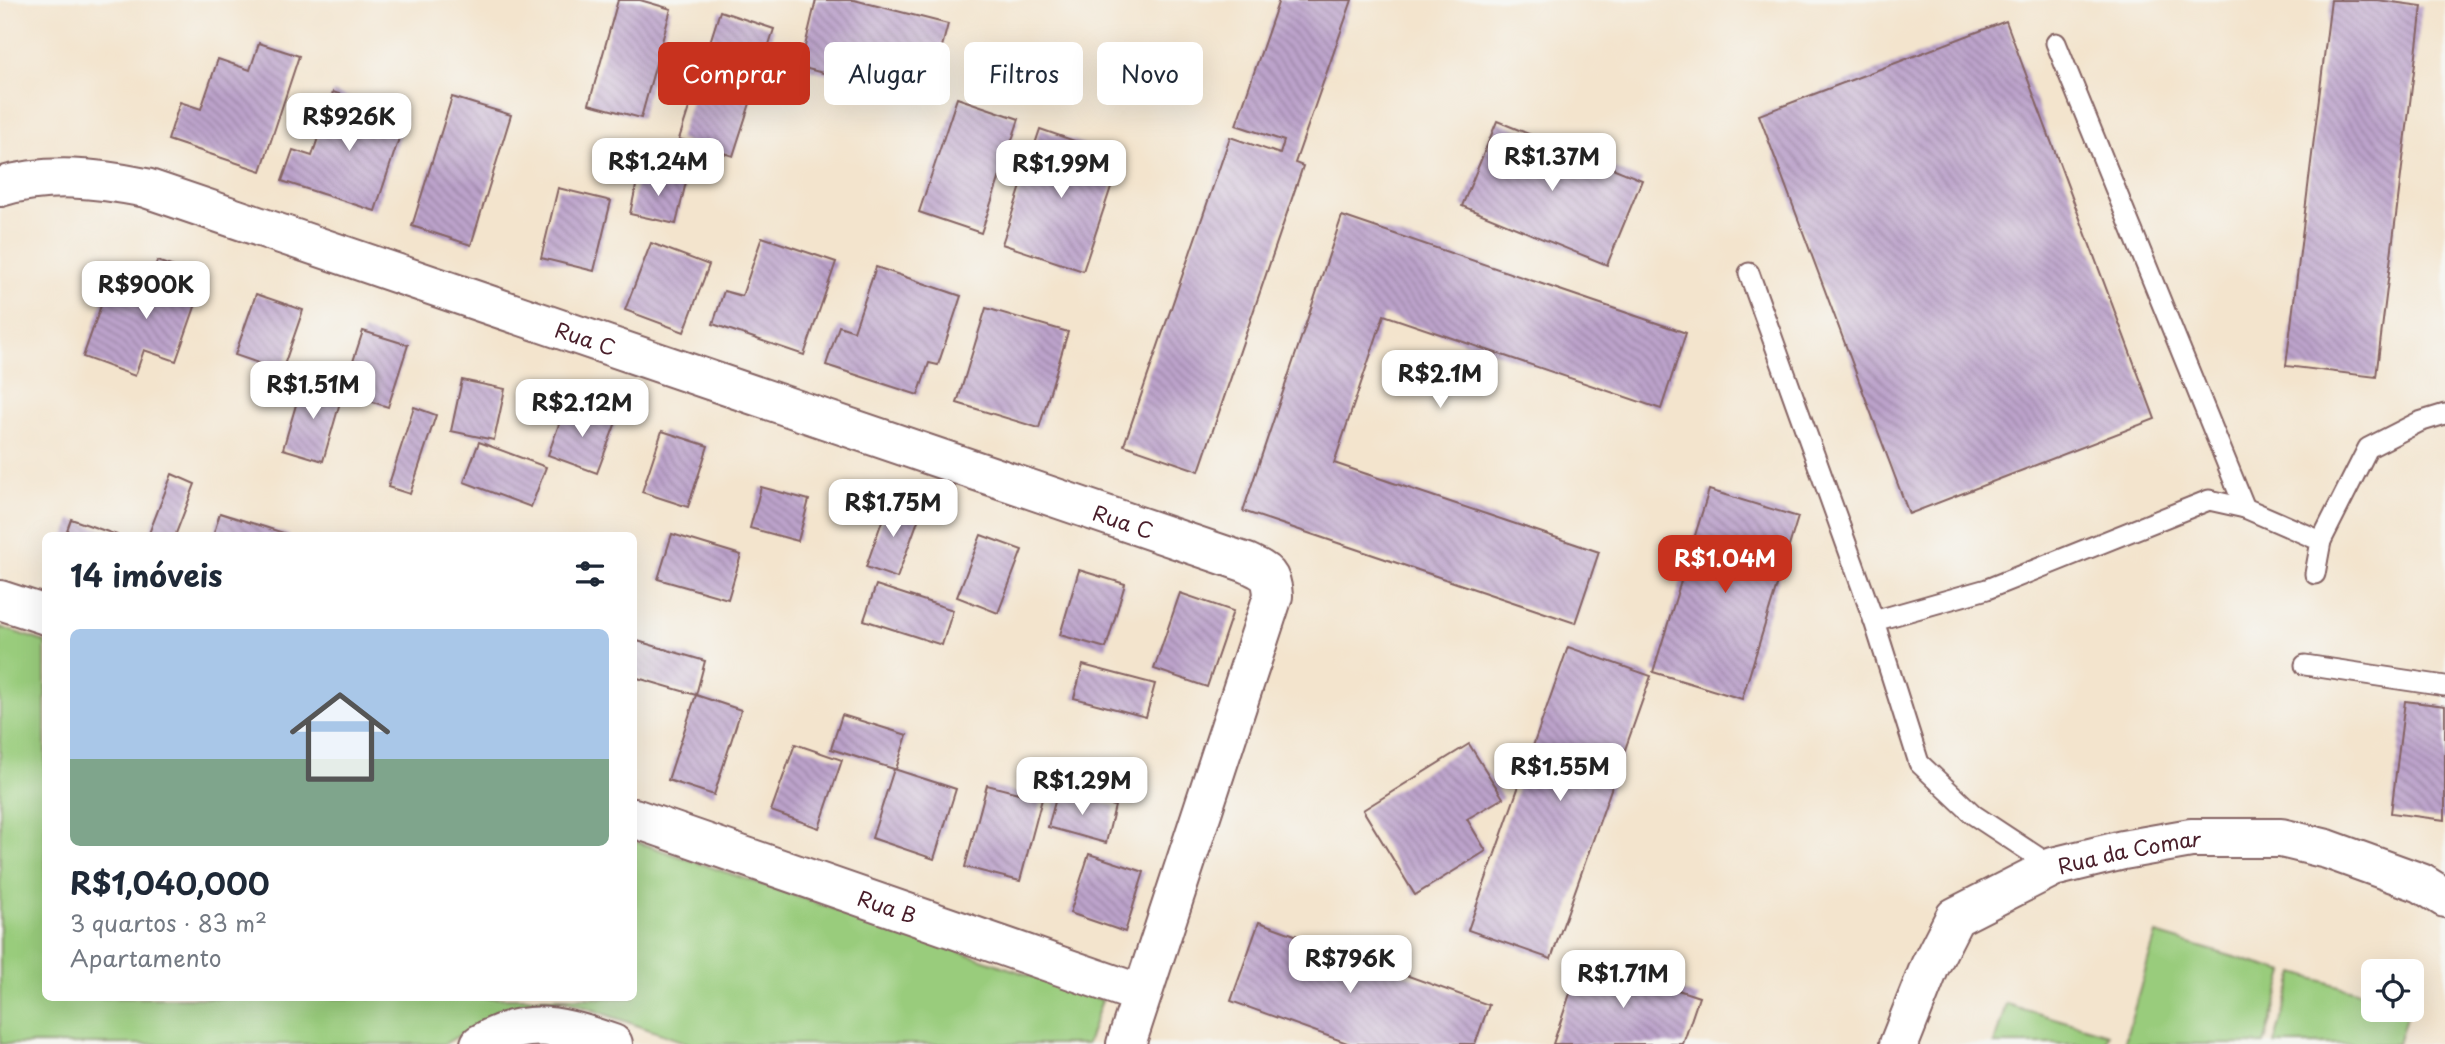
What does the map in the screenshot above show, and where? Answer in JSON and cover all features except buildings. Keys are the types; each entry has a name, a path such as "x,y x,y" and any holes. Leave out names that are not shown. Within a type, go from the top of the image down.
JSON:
{"street":[{"name":"Rua C","path":"0,187 17,182 67,178 106,180 146,188 1264,571 1272,582 1273,596 1141,994"},
{"path":"0,600 42,614"},
{"name":"Rua B","path":"637,819 1141,994"},
{"name":"Rua da Comar","path":"1899,1044 1930,966 1955,916 2053,867 2123,850 2191,838 2281,838 2351,857 2421,883 2445,898"},
{"path":"1126,1044 1141,994"},
{"path":"480,1044 491,1037 532,1026 569,1028 613,1044"}],"lane":[{"path":"2056,43 2245,508"},
{"path":"1749,273 1874,621 1919,763 1974,815 2053,867"},
{"path":"2315,574 2321,541 2368,448 2419,422 2445,414"},
{"path":"1874,621 1987,589 2209,500 2245,508 2321,541"},
{"path":"2305,665 2445,686"}],"green space":[{"path":"0,627 42,641 42,1001 557,1001 510,1007 444,1044 0,1044"},
{"path":"637,842 1102,1000 1087,1044 690,1044 568,1001 637,1001"},
{"path":"2156,934 2285,972 2264,1044 2124,1044"},
{"path":"2295,973 2361,992 2361,1022 2404,1022 2398,1044 2274,1044"},
{"path":"2006,1004 2108,1034 2105,1044 1994,1044"}]}
